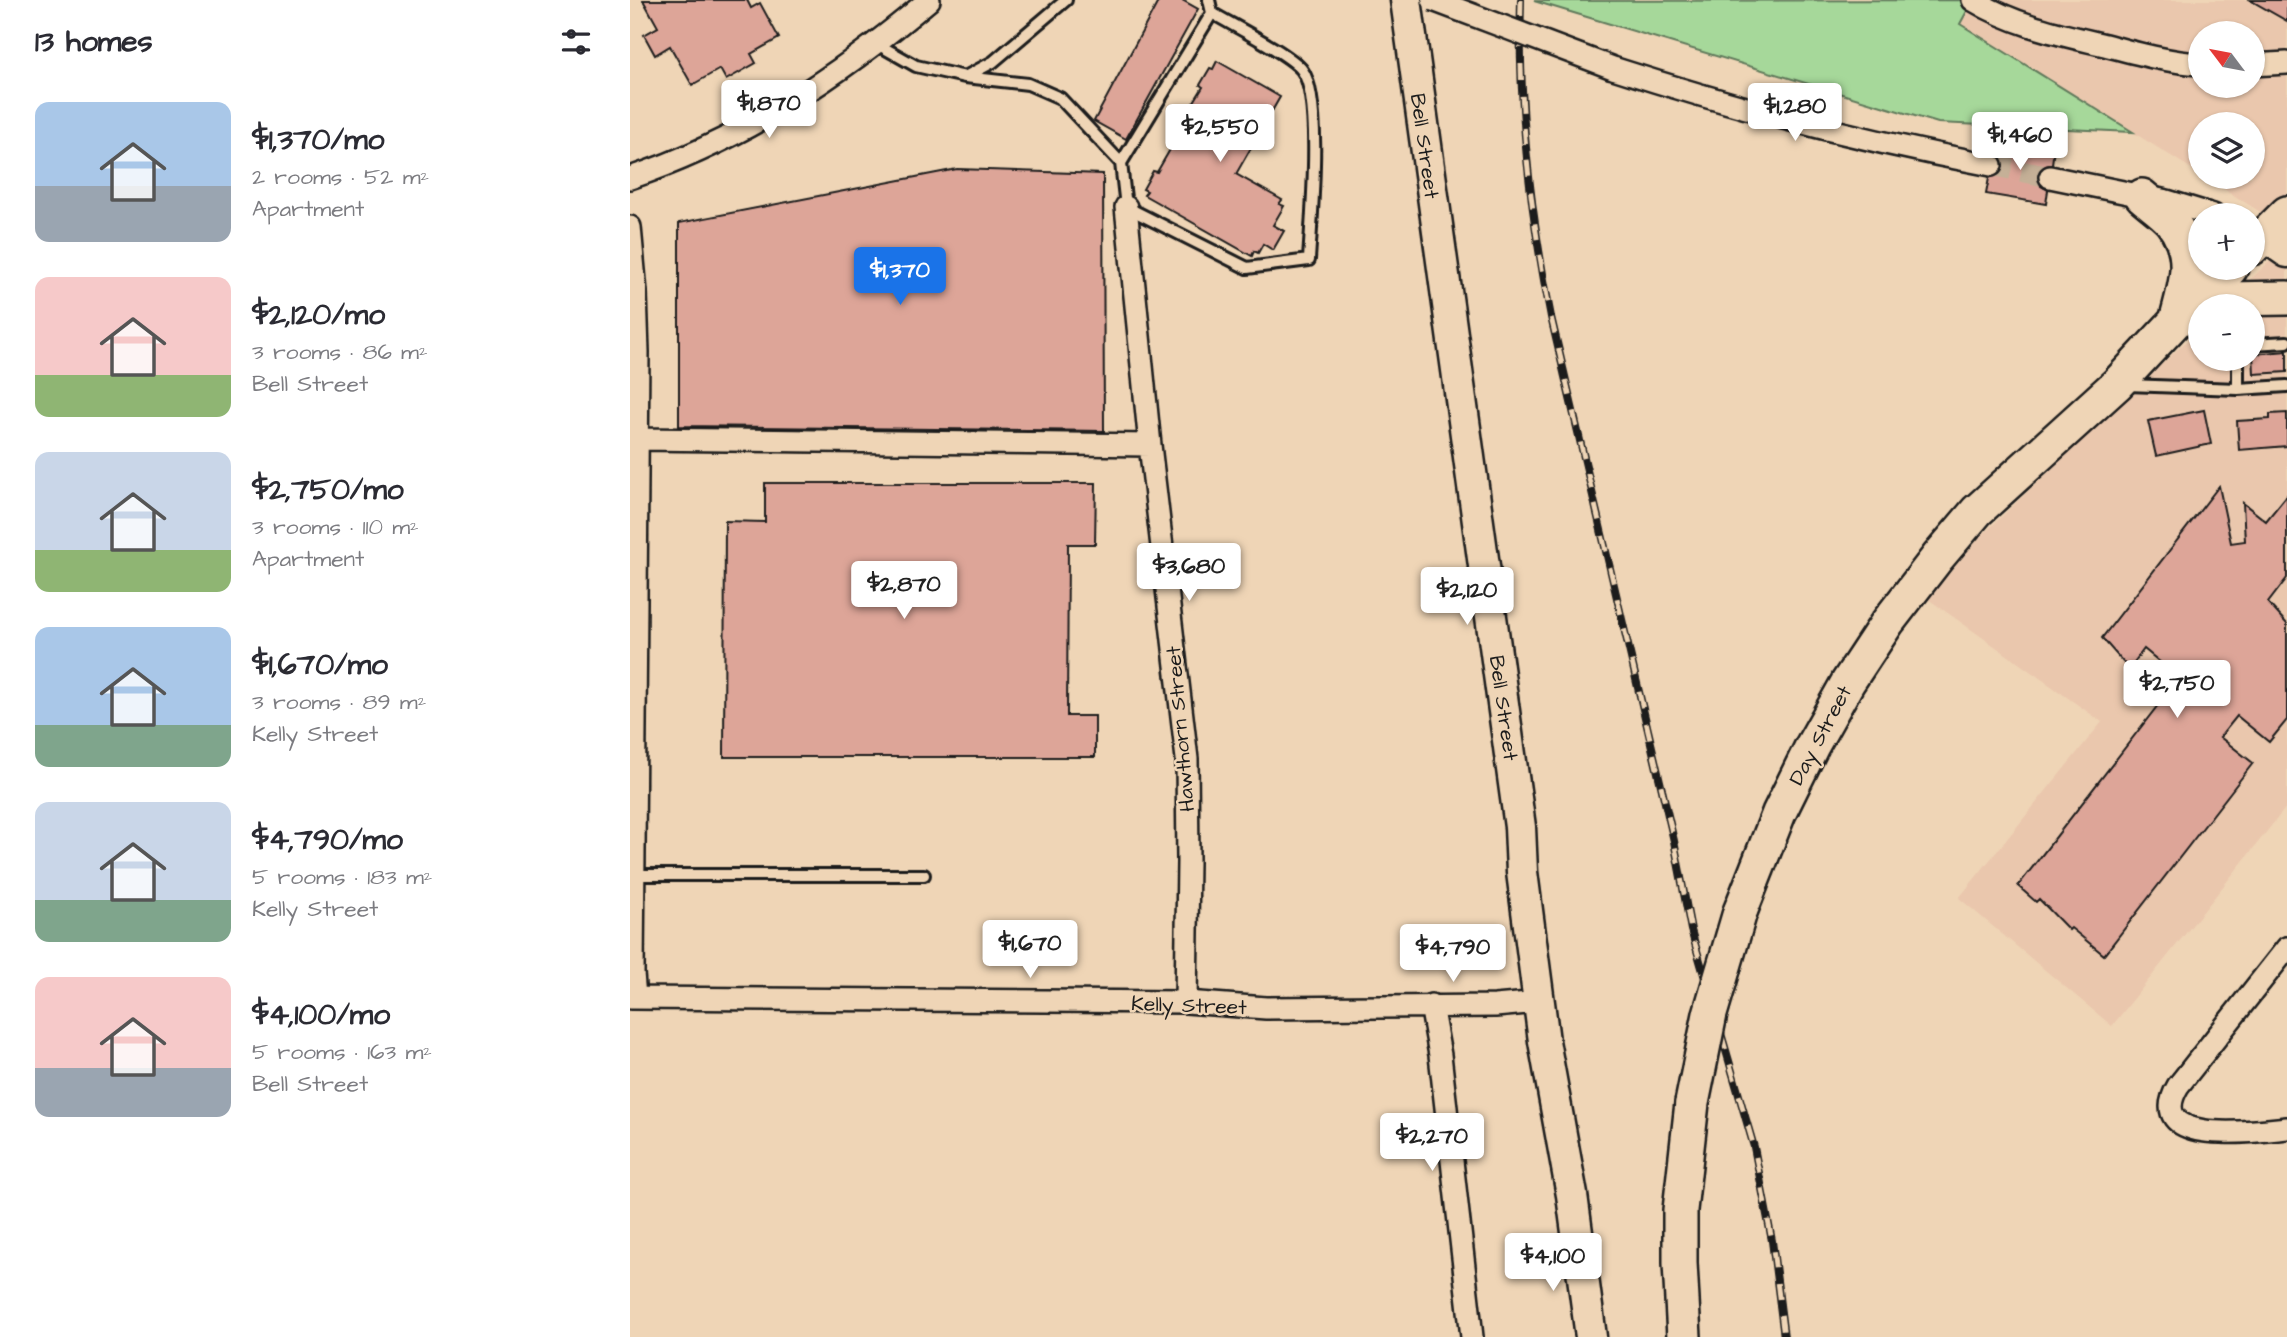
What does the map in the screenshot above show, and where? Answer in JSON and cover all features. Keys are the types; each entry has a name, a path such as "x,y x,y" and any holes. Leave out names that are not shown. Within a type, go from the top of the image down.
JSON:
{"main road":[{"name":"Bell Street","path":"1406,0 1520,827 1522,872 1544,1041 1572,1195 1591,1337"},
{"path":"2142,195 2171,221 2184,242 2188,266 2183,314 2226,299 2287,298"},
{"path":"2265,241 2287,213"},
{"name":"Day Street","path":"1684,1337 1679,1263 1680,1210 1692,1103 1710,1014 1740,912 1779,813 1812,746 1848,682 1887,624 1977,511 2117,384 2218,280"},
{"name":"Bell Street","path":"1578,1337 1579,1248"}],"street":[{"path":"630,178 674,163 758,122 804,95 877,44 929,0"},
{"path":"1433,0 1613,68 1698,95 1789,120 1991,165"},
{"path":"1973,0 2025,26 2145,55 2188,62"},
{"path":"2265,64 2287,63"},
{"path":"2050,177 2188,207"},
{"name":"Hawthorn Street","path":"1126,207 1186,759 1186,1002"},
{"path":"630,227 637,439 633,998"},
{"path":"637,439 1150,445"},
{"path":"2287,948 2173,1094 2171,1105 2178,1122 2186,1128 2242,1132 2287,1128"},
{"name":"Kelly Street","path":"633,998 1186,1002 1266,1008 1495,1006 1539,1002"},
{"path":"1431,1005 1440,1055 1472,1337"}],"lane":[{"path":"965,77 993,62 1066,0"},
{"path":"1121,163 1212,13 1209,0"},
{"path":"877,44 916,66 965,77 1028,84 1060,98 1121,163 1126,207 1248,268 1309,260 1315,160 1313,111 1308,80 1296,63 1212,13"},
{"path":"2265,347 2270,348 2287,342"},
{"path":"2238,371 2238,389"},
{"path":"2272,373 2273,387"},
{"path":"2117,384 2238,389 2287,386"},
{"path":"632,874 924,875"}],"shaded area":[{"path":"1973,0 2287,0 2287,229 2265,215 2265,203 2246,203 2224,189 2265,189 2265,112 2188,112 2188,167 1959,24"},
{"path":"2287,245 2287,806 2112,1026 1959,898 2102,722 1928,599 1980,537 2188,339 2188,371 2265,371 2265,294 2235,294 2250,280 2265,280 2265,266"}],"green space":[{"path":"1973,0 1960,24 2133,132 1938,123 1534,1"}],"building":[{"path":"643,0 747,0 751,8 760,3 779,38 751,54 756,63 726,80 720,69 692,85 670,46 655,55 644,35 658,27"},
{"path":"1159,0 1182,0 1198,9 1126,139 1094,121"},
{"path":"2250,0 2287,0 2287,21"},
{"path":"1217,61 1280,97 1236,174 1282,200 1279,204 1284,206 1273,225 1284,231 1273,250 1263,244 1258,253 1254,251 1252,256 1144,195 1147,191 1143,189 1153,171 1157,172 1175,141 1171,139 1203,87 1200,85 1210,68 1213,69"},
{"path":"1995,140 2054,149 2052,164 2041,168 2037,175 2041,186 2048,190 2046,204 1986,194 1989,178 2000,174 2004,167 2000,156 1993,152"},
{"path":"957,169 1103,174 1104,431 679,426 679,223"},
{"path":"2287,351 2287,372 2254,374 2254,371 2265,371 2265,353"},
{"path":"2204,410 2211,444 2156,456 2148,421"},
{"path":"2287,413 2287,446 2239,450 2237,421 2270,419 2270,414"},
{"path":"765,483 1096,483 1095,544 1068,544 1067,716 1095,716 1095,757 724,757 725,521 765,522"},
{"path":"2219,486 2231,543 2245,541 2243,503 2266,521 2287,495 2287,578 2268,603 2287,624 2287,720 2269,742 2237,716 2220,737 2253,763 2104,955 2071,928 2069,930 2039,899 2036,902 2018,886 2179,678 2144,649 2129,669 2102,638"}],"tunnel":[{"path":"1991,165 2050,177"}],"railway":[{"path":"1521,0 1521,80 1527,159 1551,317 1674,841 1691,930 1754,1147 1772,1241 1784,1337"}]}
